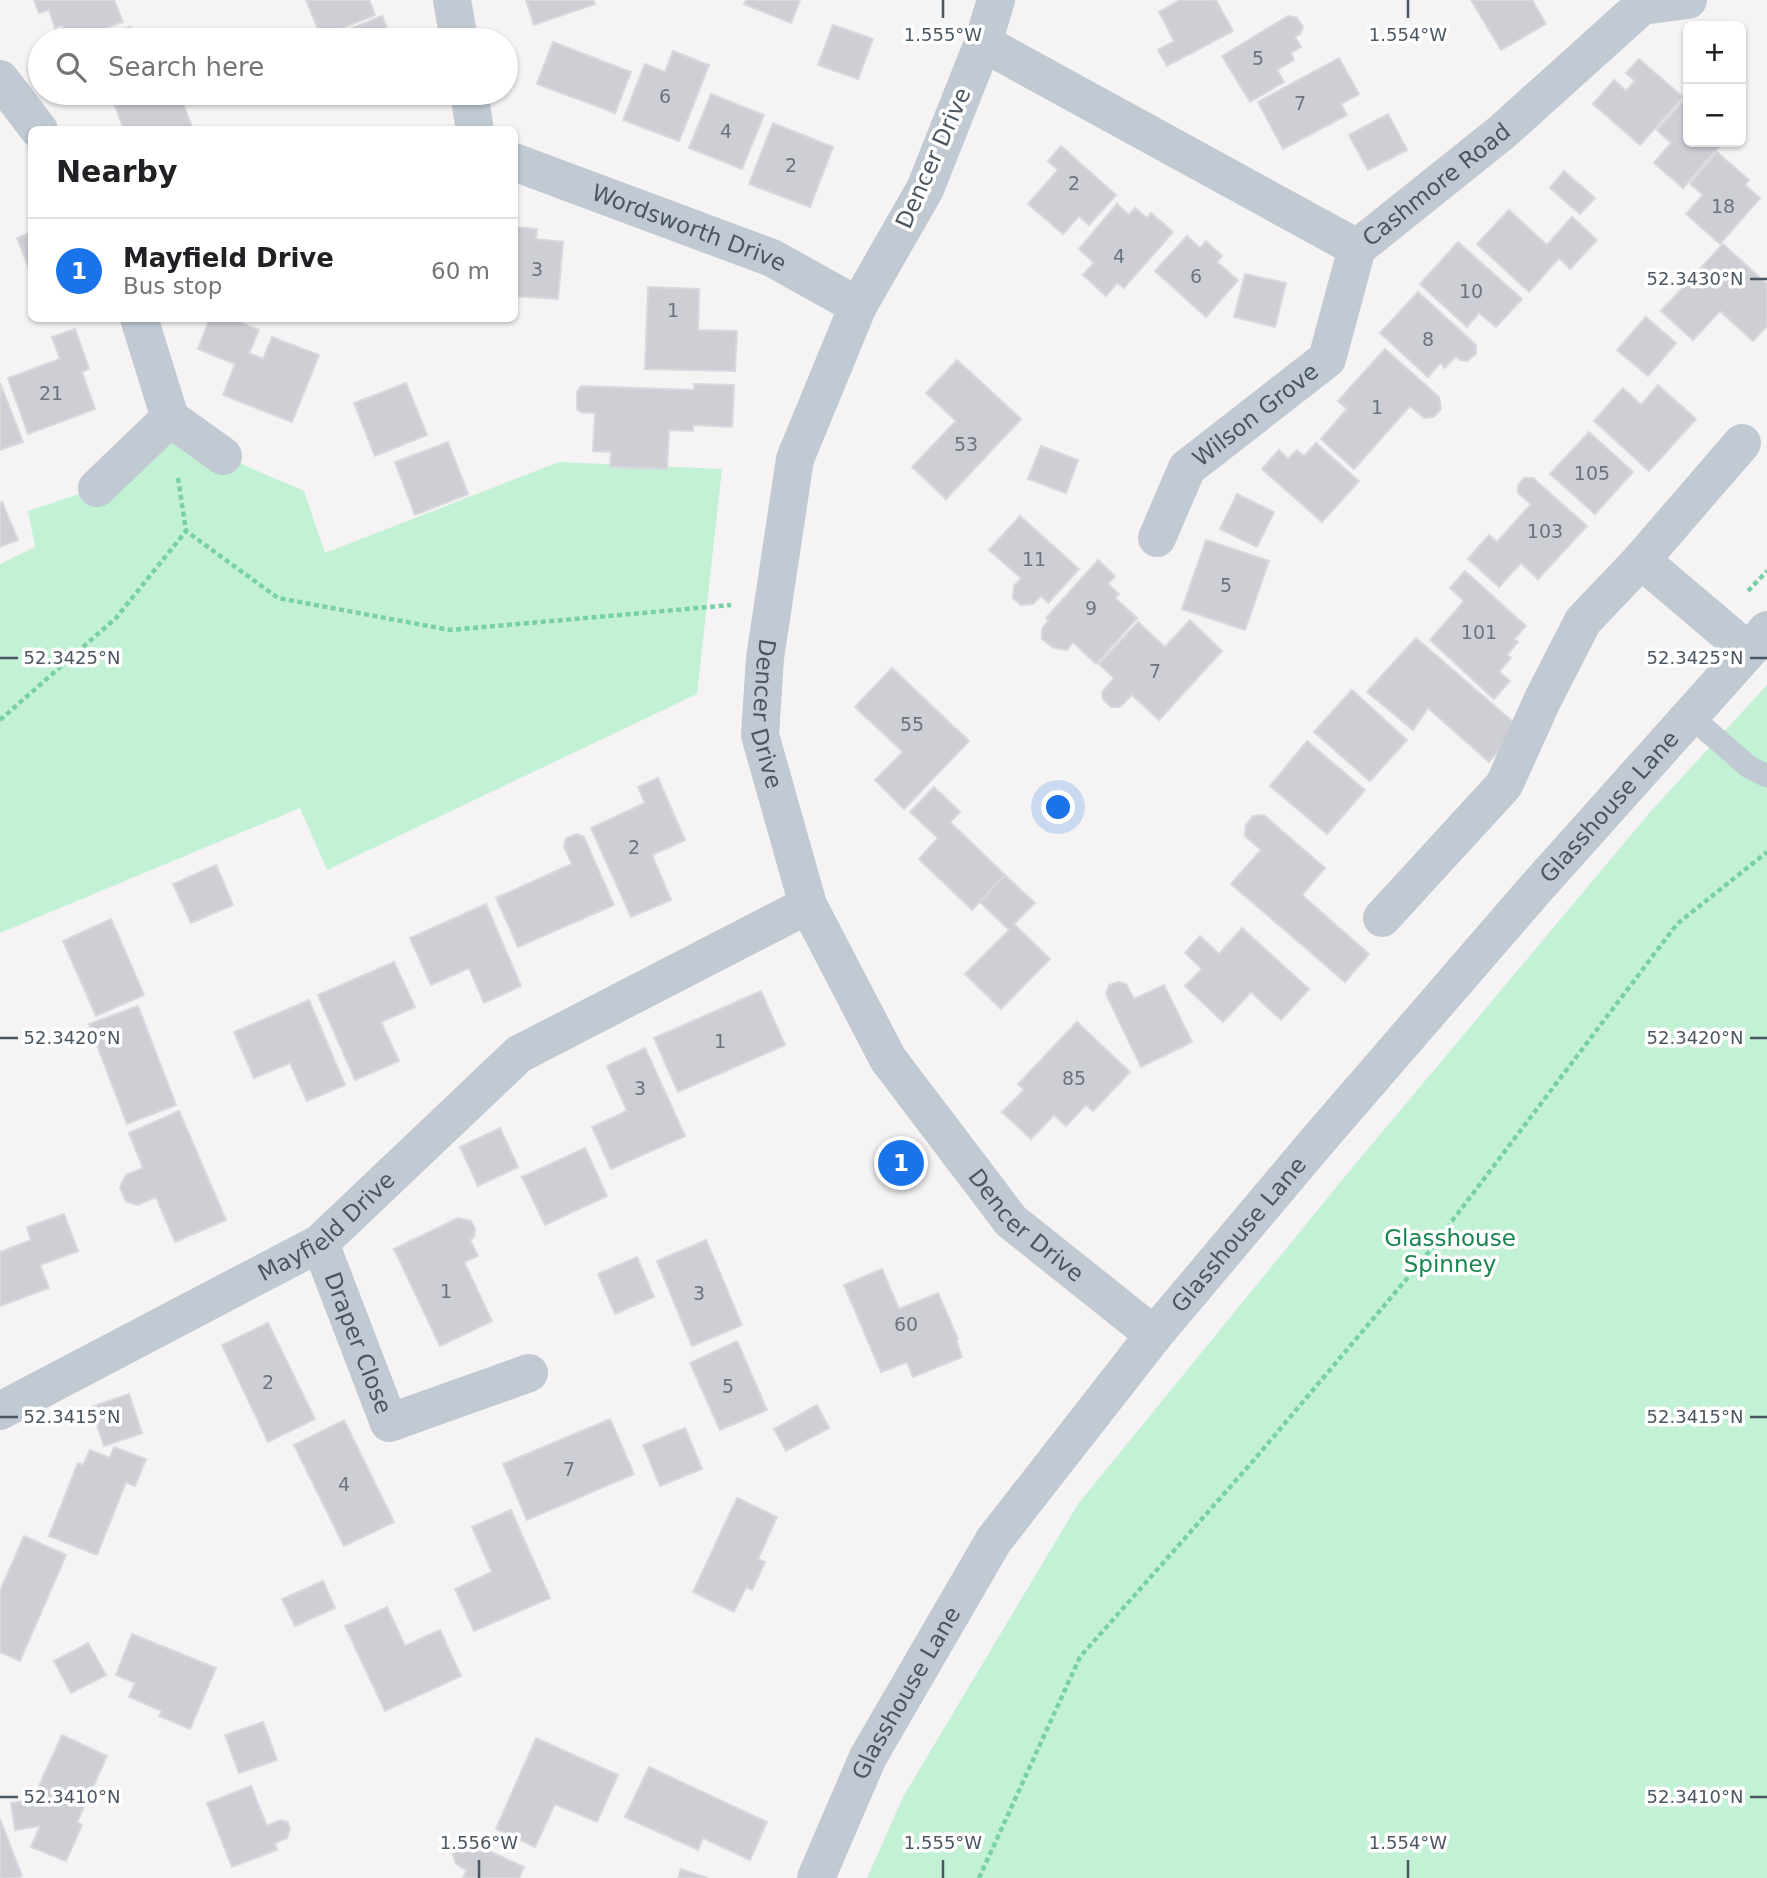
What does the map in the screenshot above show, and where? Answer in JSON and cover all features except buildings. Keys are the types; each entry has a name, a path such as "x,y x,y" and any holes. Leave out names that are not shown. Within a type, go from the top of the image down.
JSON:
{"street":[{"path":"452,0 457,28"},
{"name":"Dencer Drive","path":"996,0 983,43 925,188 858,306 795,459 765,657 760,735 808,905 888,1059 1011,1221 1154,1335"},
{"name":"Cashmore Road","path":"983,43 1357,248 1502,132 1640,3 1688,0"},
{"path":"0,79 35,126"},
{"path":"471,105 474,126"},
{"name":"Wordsworth Drive","path":"518,163 772,258 858,306"},
{"name":"Wilson Grove","path":"1157,538 1187,468 1327,359 1357,248"},
{"path":"140,322 170,418 223,456"},
{"path":"97,488 170,418"},
{"path":"1382,918 1504,785 1543,699 1584,621 1641,560 1742,443"},
{"name":"Glasshouse Lane","path":"816,1878 868,1757 994,1540 1154,1335 1536,887 1757,640 1641,560"},
{"name":"Mayfield Drive","path":"0,1411 320,1243 519,1054 808,905"},
{"name":"Draper Close","path":"320,1243 389,1423 529,1373"}],"lane":[{"path":"1689,715 1749,767 1767,776"}],"path":[{"path":"170,418 186,531 278,598 450,630 774,601"},
{"path":"0,720 116,618 186,531"},
{"path":"979,1878 1080,1657 1254,1461 1421,1262 1677,924 1767,852"}],"green space":[{"path":"170,418 223,456 304,491 325,553 559,462 722,469 697,694 327,870 300,808 0,933 0,564 35,547 28,511 97,488"},
{"name":"Glasshouse Spinney","path":"1767,685 1767,1878 867,1878 903,1797 1078,1504 1347,1174 1651,811"}],"place":[{"name":"Mayfield Drive","path":"901,1163"}]}
